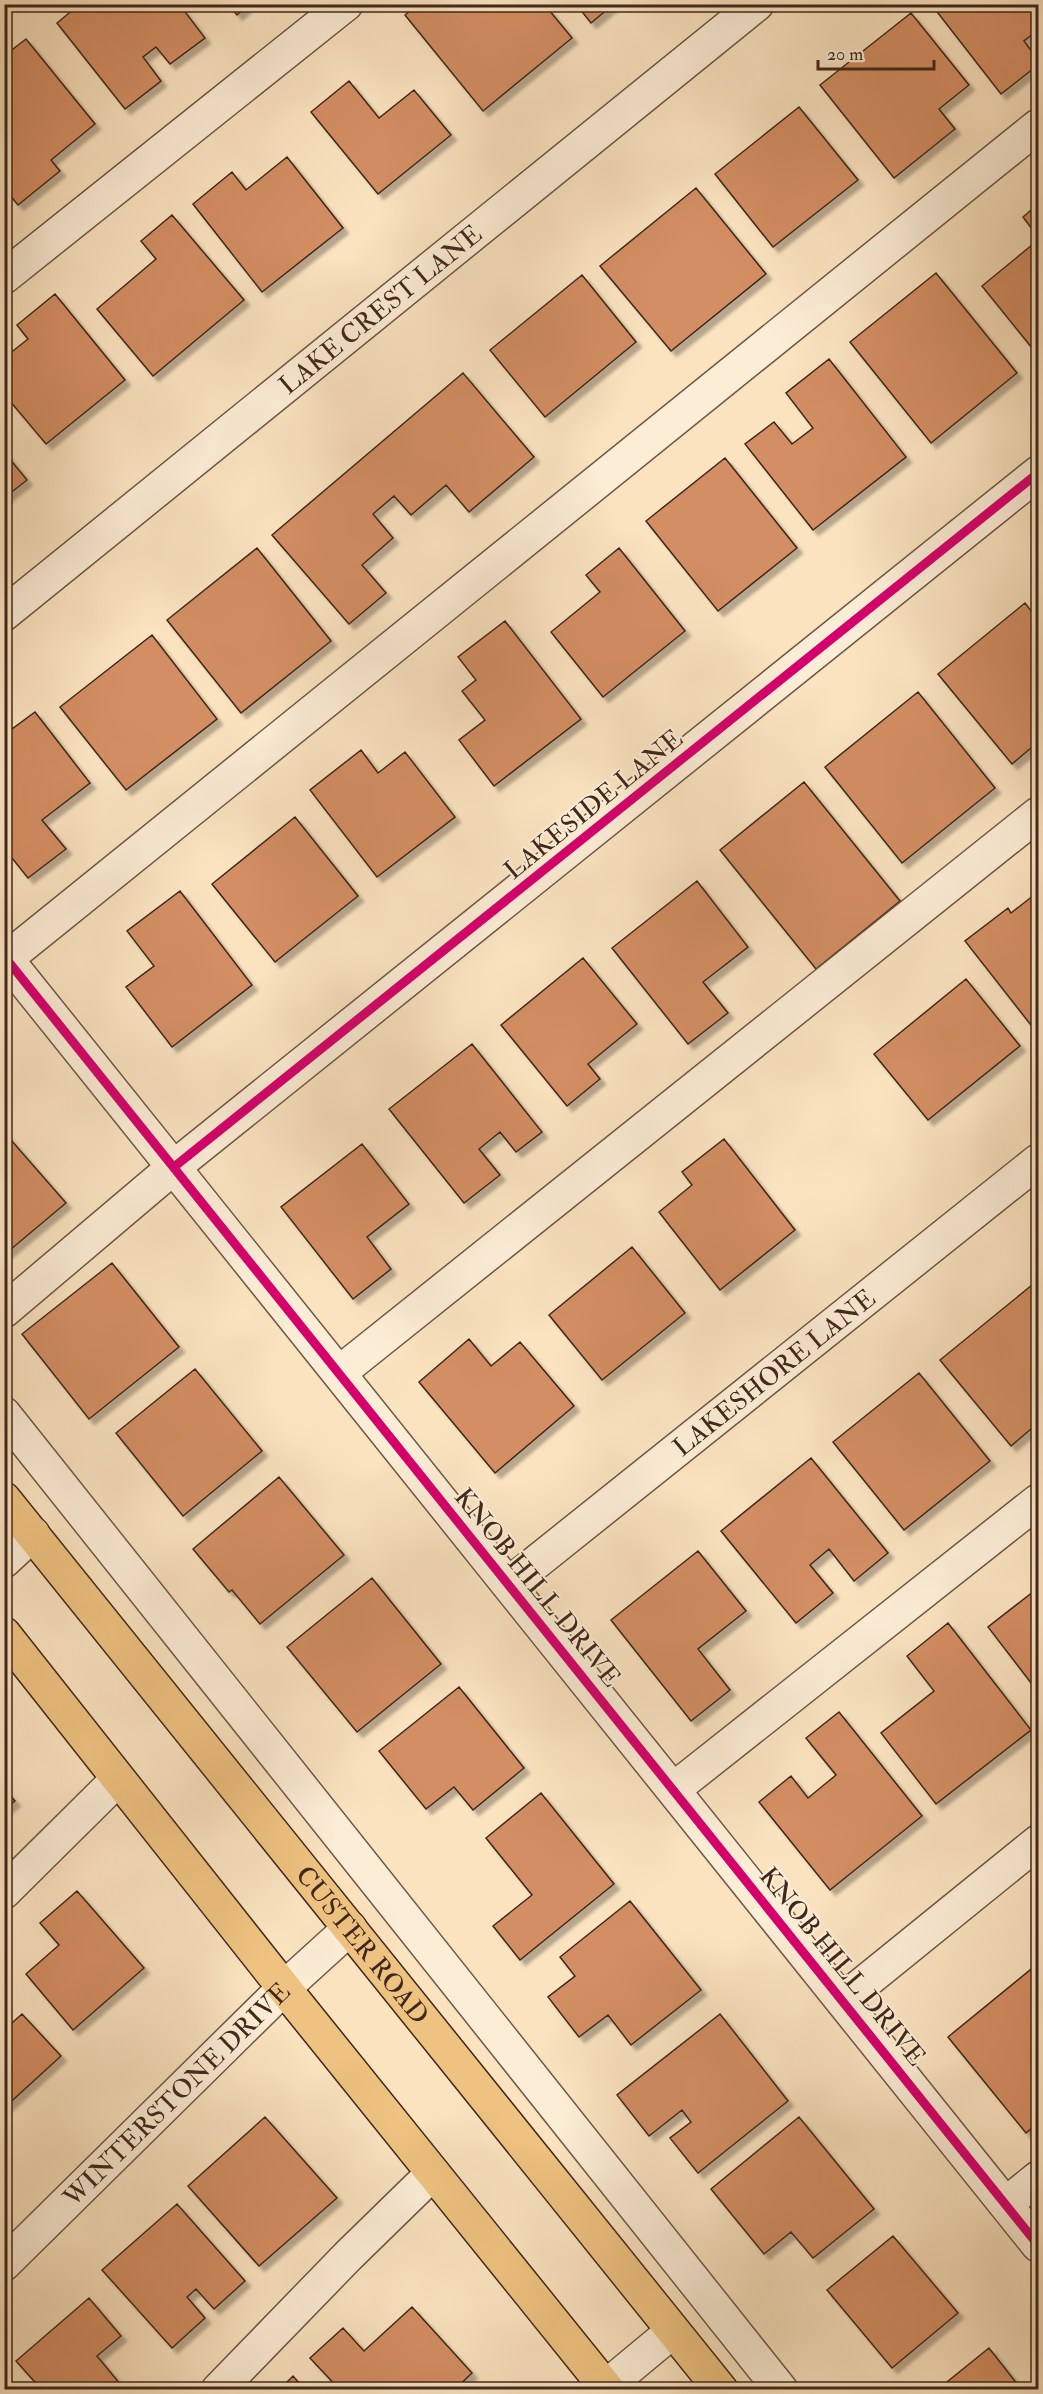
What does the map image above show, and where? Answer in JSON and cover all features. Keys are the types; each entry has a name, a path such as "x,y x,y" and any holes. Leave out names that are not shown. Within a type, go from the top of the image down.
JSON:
{"main road":[{"name":"CUSTER ROAD","path":"4,1499 721,2390"},
{"path":"4,1634 605,2388"}],"street":[{"path":"4,277 346,4"},
{"name":"LAKE CREST LANE","path":"4,614 757,4"},
{"path":"5,958 1038,126"},
{"name":"LAKESIDE LANE","path":"4,1311 174,1167 1038,473"},
{"path":"339,1373 1038,814"},
{"name":"KNOB HILL DRIVE","path":"5,958 1038,2245"},
{"name":"LAKESHORE LANE","path":"509,1584 1038,1161"},
{"path":"4,1414 781,2390"},
{"path":"674,1789 1038,1501"},
{"path":"4,1561 33,1534"},
{"path":"4,1892 118,1779"},
{"path":"843,2000 1038,1842"},
{"name":"WINTERSTONE DRIVE","path":"4,2264 284,1988 350,1928"},
{"path":"218,2390 348,2256 433,2173"},
{"path":"1006,2204 1038,2178"},
{"path":"605,2388 673,2331"}],"building":[{"path":"80,4 179,4 205,38 170,64 156,47 143,57 161,81 125,109 57,23"},
{"path":"228,4 249,4 237,15"},
{"path":"418,4 544,4 572,38 483,111 405,15"},
{"path":"576,4 614,4 591,23"},
{"path":"931,4 1038,4 1038,30 1024,41 1038,60 1038,65 1001,94"},
{"path":"911,13 969,85 939,109 955,129 894,178 820,85"},
{"path":"26,39 95,124 51,160 60,171 18,205 4,188 4,56"},
{"path":"349,81 379,118 414,90 451,135 378,194 311,112"},
{"path":"799,107 858,180 773,247 715,174"},
{"path":"287,157 343,228 262,292 193,204 232,172 246,190"},
{"path":"696,188 766,274 671,351 600,266"},
{"path":"1038,204 1038,237 1023,217"},
{"path":"172,215 244,300 153,376 97,309 156,259 141,241"},
{"path":"1038,240 1038,350 1036,353 982,286"},
{"path":"936,273 1017,373 931,443 850,342"},
{"path":"582,275 636,342 545,417 490,350"},
{"path":"55,294 125,380 46,444 4,394 4,358 28,339 17,325"},
{"path":"829,359 906,457 813,530 745,444 774,422 792,444 813,428 786,393"},
{"path":"463,373 534,457 469,512 446,485 411,515 394,496 373,514 393,538 362,565 386,593 349,624 272,535"},
{"path":"4,452 27,480 4,498"},
{"path":"725,458 797,548 718,611 646,521"},
{"path":"257,548 331,641 241,713 167,620"},
{"path":"619,548 685,631 603,697 551,632 600,592 586,575"},
{"path":"1025,603 1038,620 1038,742 1012,764 938,674"},
{"path":"505,621 581,719 494,786 459,740 485,720 462,691 476,680 458,657"},
{"path":"152,635 217,719 126,790 60,707"},
{"path":"918,692 995,788 902,863 825,767"},
{"path":"35,712 90,783 42,820 66,849 28,878 4,848 4,735"},
{"path":"361,750 378,773 405,752 455,817 377,877 310,790"},
{"path":"804,782 900,901 816,969 720,850"},
{"path":"295,817 358,896 275,962 212,884"},
{"path":"697,881 748,947 703,982 728,1013 688,1044 612,948"},
{"path":"180,891 252,985 172,1047 126,987 154,966 127,931"},
{"path":"1038,892 1038,1034 965,941 1008,908 1011,913"},
{"path":"583,958 637,1024 588,1064 600,1079 567,1106 501,1025"},
{"path":"966,979 1020,1046 928,1120 874,1054"},
{"path":"472,1044 542,1132 516,1152 500,1132 479,1149 500,1175 464,1203 389,1109"},
{"path":"4,1132 66,1203 4,1255"},
{"path":"724,1139 795,1230 720,1290 659,1212 692,1185 682,1172"},
{"path":"362,1144 409,1204 367,1237 391,1269 353,1299 281,1207"},
{"path":"632,1247 685,1313 602,1380 549,1315"},
{"path":"112,1263 179,1347 89,1419 22,1334"},
{"path":"1032,1285 1038,1293 1038,1423 1011,1446 940,1360"},
{"path":"469,1339 491,1366 520,1342 574,1406 495,1473 419,1382"},
{"path":"195,1369 262,1451 183,1516 116,1433"},
{"path":"919,1373 990,1461 904,1530 833,1442"},
{"path":"811,1458 888,1553 854,1581 829,1549 810,1565 833,1593 796,1623 721,1531"},
{"path":"279,1477 344,1555 260,1624 193,1549"},
{"path":"698,1551 746,1611 698,1649 730,1690 691,1721 611,1620"},
{"path":"372,1578 441,1664 357,1732 287,1647"},
{"path":"1038,1588 1038,1692 988,1627"},
{"path":"948,1623 1031,1730 936,1804 881,1733 934,1691 907,1656"},
{"path":"459,1687 524,1768 473,1810 454,1787 426,1809 379,1751"},
{"path":"839,1712 922,1816 830,1890 759,1802 791,1776 808,1798 836,1775 806,1738"},
{"path":"4,1789 15,1801 4,1810"},
{"path":"541,1793 614,1884 520,1960 493,1926 532,1895 486,1838"},
{"path":"77,1891 144,1968 73,2030 26,1974 59,1945 40,1923"},
{"path":"630,1901 701,1990 631,2045 608,2015 579,2037 548,1997 575,1976 560,1957"},
{"path":"1035,1966 1038,1971 1038,2123 1026,2133 948,2037"},
{"path":"22,2014 61,2056 4,2108 4,2030"},
{"path":"720,2014 788,2101 698,2173 670,2138 691,2122 682,2110 649,2136 617,2095"},
{"path":"265,2117 337,2198 259,2266 188,2186"},
{"path":"799,2117 874,2209 813,2258 791,2232 764,2254 711,2189"},
{"path":"177,2204 245,2281 214,2309 196,2289 187,2297 205,2318 172,2348 102,2270"},
{"path":"893,2236 958,2313 892,2368 827,2290"},
{"path":"89,2298 121,2336 97,2356 121,2385 116,2390 42,2390 16,2361"},
{"path":"412,2307 472,2373 454,2390 340,2390 310,2358 343,2328 364,2351"},
{"path":"989,2348 1022,2390 937,2390"},
{"path":"293,2376 305,2390 279,2390"}],"cycle path":[{"path":"174,1167 1038,473"},
{"path":"4,956 1038,2245"}]}
